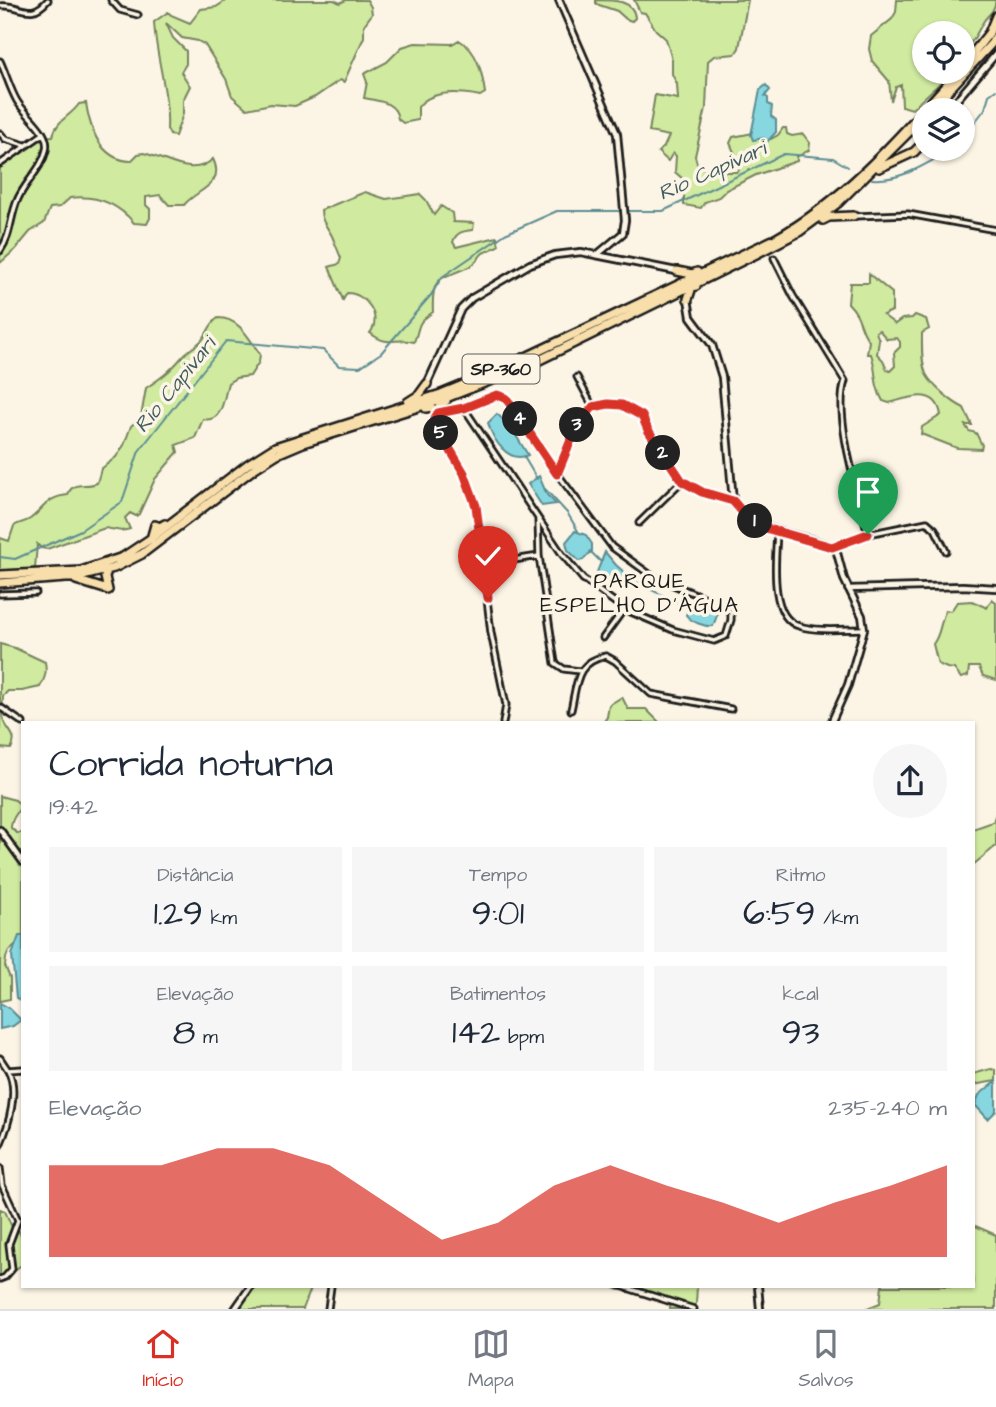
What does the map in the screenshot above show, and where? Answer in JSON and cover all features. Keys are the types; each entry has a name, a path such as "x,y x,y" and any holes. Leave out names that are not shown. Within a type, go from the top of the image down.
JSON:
{"highway":[{"path":"975,50 989,33 996,16"},
{"path":"941,98 996,36"},
{"name":"SP-360","path":"0,583 54,579 107,570 142,554 277,454 303,443 411,411 575,344 719,264 775,239 805,223 837,198 946,84"},
{"name":"SP-360","path":"0,575 81,571 123,558 150,539 155,525 163,526 201,501 258,456 275,447 441,394 716,273 799,232 849,193 912,130"},
{"path":"909,133 907,145 912,146"},
{"path":"867,176 889,162 912,153"},
{"path":"849,193 843,210 853,216"},
{"path":"799,232 829,216 853,216"},
{"path":"677,271 692,274 719,264"},
{"path":"667,293 684,277 677,271"},
{"path":"688,299 692,287 716,273"},
{"path":"667,293 685,290 688,299"},
{"path":"411,411 431,407 438,413 440,405 445,402 498,377"},
{"path":"428,384 429,393 441,394"},
{"path":"402,407 419,395 428,384"},
{"path":"54,579 82,580 108,590 105,577 107,570"}],"street":[{"path":"0,6 15,6 32,11 40,9 48,0"},
{"path":"111,0 120,10 138,15"},
{"path":"559,0 617,134 625,220 623,233 597,254"},
{"path":"958,98 996,54"},
{"path":"0,61 17,101 47,142 47,150 21,191 8,238 0,251"},
{"path":"0,134 5,139 25,145"},
{"path":"0,164 43,134"},
{"path":"853,216 908,214 996,230"},
{"path":"428,384 461,309 472,299 530,264 555,255 581,252 677,271"},
{"path":"774,258 793,296 845,381 841,395 842,418 868,534"},
{"path":"688,299 691,317 712,345 722,377 733,501"},
{"path":"577,377 593,407"},
{"path":"464,408 583,579 624,609 673,630 714,641 726,636 731,620 728,608 652,576 612,547 557,474 506,398 497,395 464,408 438,413 435,424 464,473 476,506 492,643 506,705 503,721"},
{"path":"557,474 578,423 593,407 622,405 642,416 648,430 682,481 702,492 733,501 745,515 777,532 832,547 838,554 848,589 862,616 864,629 848,685 832,721"},
{"path":"639,523 682,481"},
{"path":"538,518 539,556 555,663 564,669 580,671"},
{"path":"832,547 868,534 927,522 935,529 946,551"},
{"path":"777,532 778,599 792,624 802,628 864,629"},
{"path":"501,562 539,556"},
{"path":"848,589 962,586 996,588"},
{"path":"0,594 36,593"},
{"path":"603,638 624,609"},
{"path":"571,710 580,671 589,662 607,656 651,694 731,709"},
{"path":"0,707 21,722"},
{"path":"0,830 21,859"},
{"path":"0,1058 13,1083 12,1100 0,1145"},
{"path":"8,1070 21,1069"},
{"path":"0,1168 2,1185 18,1220 9,1244 12,1269 0,1279"},
{"path":"235,1309 250,1288"},
{"path":"328,1309 331,1288"},
{"path":"627,1288 694,1309"},
{"path":"758,1288 760,1309"}],"green space":[{"path":"227,0 334,0 340,3 346,0 367,0 372,14 364,25 364,37 344,82 340,80 315,97 295,106 271,104 247,109 232,96 226,79 205,45 182,38 166,23 173,38 186,51 186,64 181,72 190,86 183,100 183,114 175,136 170,135 167,129 166,102 154,22 168,12 190,23 201,9 216,7"},
{"path":"596,0 627,4 634,12 635,18 632,21 626,19 617,11 596,4"},
{"path":"634,0 748,0 739,48 735,54 714,56 708,61 706,108 695,156 698,167 717,172 738,172 740,166 730,143 733,137 753,133 771,139 783,128 792,136 803,134 810,143 809,150 797,157 797,161 756,175 726,190 719,197 705,202 701,208 684,205 684,180 675,172 676,156 673,153 668,161 658,152 664,147 669,136 649,132 655,95 678,99 677,84 672,74 672,60 666,39 656,30 645,13 640,12"},
{"path":"897,0 996,0 975,36 975,21 912,21 912,84 939,84 924,98 912,98 912,109 902,106 901,85 896,87 891,101 889,81 872,61 869,49 871,36 892,19"},
{"path":"459,40 475,56 485,93 480,96 447,93 431,97 418,107 418,120 403,123 390,105 364,98 367,82 364,74 387,62 402,47 415,43 452,44"},
{"path":"86,103 94,133 111,155 131,161 143,153 187,167 205,165 213,159 216,175 213,181 184,205 169,205 160,195 146,197 146,205 150,209 147,224 134,223 120,210 97,199 70,198 60,207 50,208 44,223 30,232 0,263 0,167 31,143 53,136 60,122 79,104"},
{"path":"365,192 386,199 420,194 434,215 441,206 452,213 453,222 474,223 473,230 456,236 453,242 456,247 497,237 499,245 483,253 472,265 437,283 434,289 433,312 419,325 414,342 383,340 370,333 375,320 370,307 366,301 354,294 347,293 343,300 329,267 339,264 341,258 323,221 321,210"},
{"path":"869,274 892,293 892,311 883,315 895,324 915,315 926,319 929,329 922,333 922,343 926,374 943,394 964,408 972,425 965,425 969,431 976,433 982,445 981,449 957,448 921,434 922,427 941,415 934,400 928,397 913,397 889,403 883,401 871,354 867,354 869,341 856,313 848,303 850,283 869,283","holes":["879,330 887,339 897,338 900,342 900,347 894,353 895,366 890,371 877,354 879,340 876,332"]},
{"path":"218,318 226,319 243,330 260,354 259,362 250,376 236,378 228,383 219,413 210,419 203,419 195,438 176,445 178,452 155,479 139,514 136,516 130,513 125,518 130,529 122,531 105,528 47,549 37,544 35,569 0,575 0,538 9,541 14,526 30,519 50,501 68,495 76,486 97,483 101,469 116,457 131,426 141,417 146,388 200,342"},
{"path":"992,599 996,602 996,680 983,676 979,667 969,667 968,676 961,678 954,669 938,664 933,644 944,614 946,610 951,611 957,602 972,601 987,608"},
{"path":"0,644 45,662 46,666 40,687 8,691 3,696 3,719 14,740 11,749 0,748"},
{"path":"622,697 628,709 646,709 658,721 604,721 609,705"},
{"path":"0,796 15,800 21,805 11,828 21,833 21,941 8,952 6,958 10,999 0,1001"},
{"path":"996,813 996,846 975,863 975,828 993,822"},
{"path":"996,1070 996,1081 975,1085 975,1073"},
{"path":"0,1209 5,1211 12,1227 21,1236 21,1265 0,1280"},
{"path":"975,1226 996,1235 996,1309 865,1309 880,1303 882,1288 975,1288"},
{"path":"251,1288 311,1288 303,1309 235,1309"},
{"path":"637,1288 697,1288 696,1304 689,1309 670,1309 670,1306 655,1297 644,1295"}],"water":[{"path":"766,85 770,90 765,96 768,98 768,104 772,106 771,116 776,120 776,132 767,142 764,138 753,140 751,135 760,90"},
{"path":"497,414 510,426 528,455 514,456 502,449 488,423"},
{"path":"539,476 547,495 556,504 542,506 528,484"},
{"path":"575,531 586,535 592,544 592,551 579,561 568,550 566,542"},
{"path":"605,552 638,584 622,583 597,572"},
{"path":"693,600 718,613 713,626 698,624 686,615"},
{"path":"21,936 21,1001 16,998 12,955"},
{"path":"0,1003 21,1020 13,1026 0,1029"},
{"path":"996,1081 996,1111 988,1119 975,1105 979,1095"}],"waterway":[{"name":"Rio Capivari","path":"975,122 985,109 989,95 996,90"},
{"name":"Rio Capivari","path":"0,557 15,559 81,530 122,502 139,451 226,341 323,350 339,366 360,367 381,353 431,295 442,277 505,234 557,211 663,211 784,154 833,158 848,167"},
{"name":"Rio Capivari","path":"872,179 904,174 931,161"},
{"path":"524,457 537,479"},
{"path":"545,489 568,514 578,531"},
{"path":"590,551 601,562"},
{"path":"636,582 678,603"}],"district":[{"name":"PARQUE ESPELHO D'ÁGUA","path":"640,593"}],"route":[{"path":"488,598 476,506 464,473 435,424 435,418 438,413 464,408 497,395 506,398 557,474 578,423 593,407 622,405 642,416 648,430 682,481 702,492 733,501 745,515 769,529 832,547 868,534"}]}
